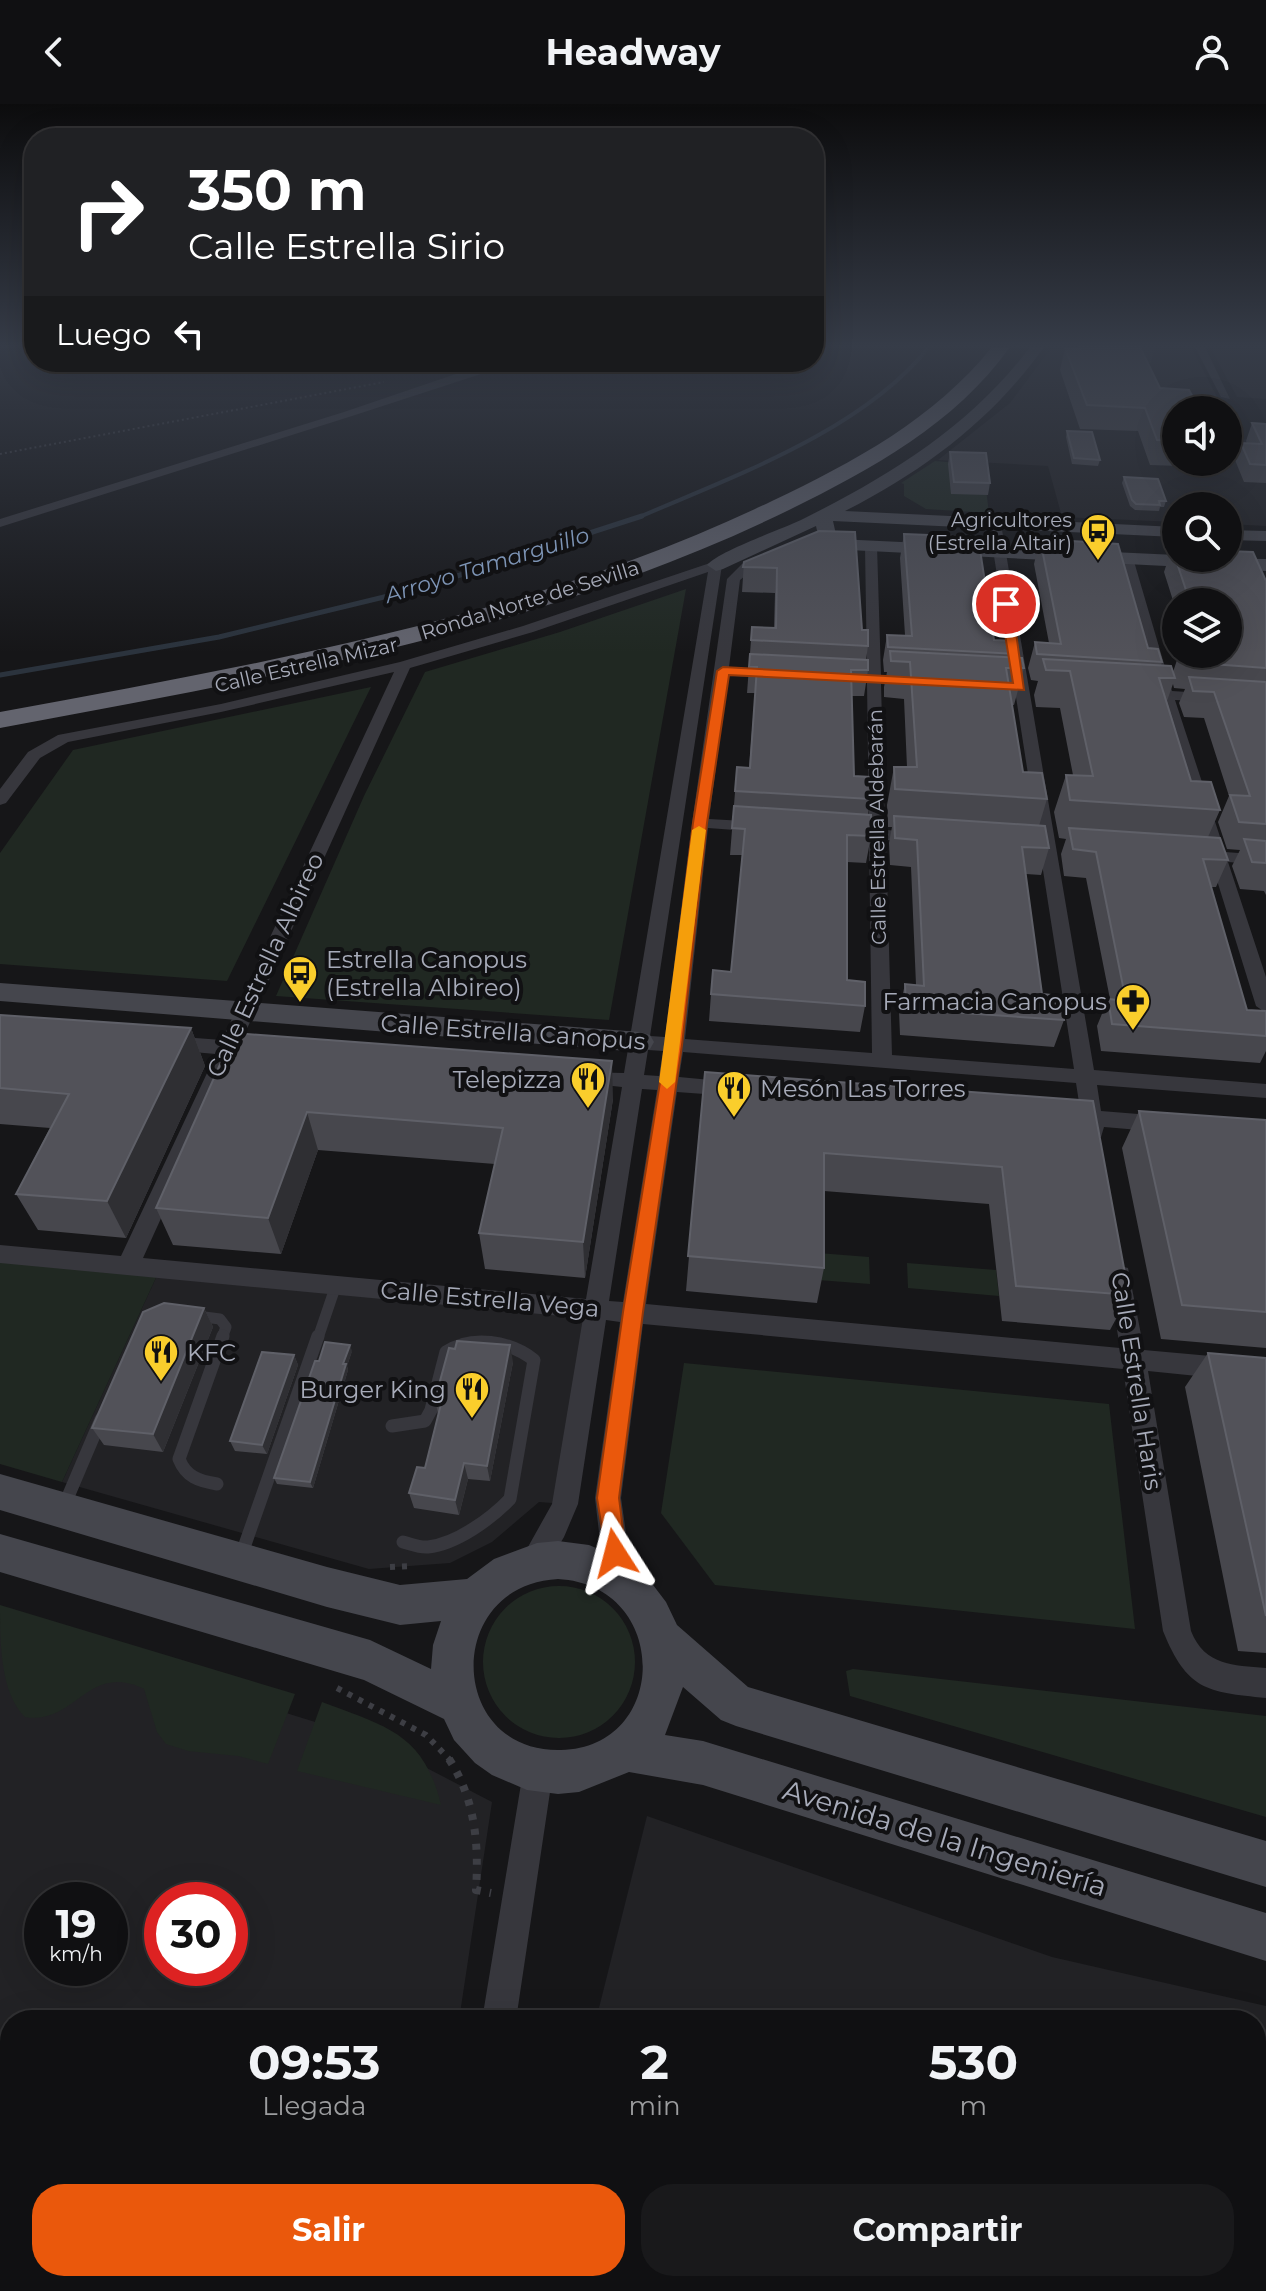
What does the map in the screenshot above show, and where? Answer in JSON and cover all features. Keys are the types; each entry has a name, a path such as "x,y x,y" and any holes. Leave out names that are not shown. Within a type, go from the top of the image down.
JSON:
{"highway":[{"name":"Ronda Norte de Sevilla","path":"0,709 373,635 522,595 609,567 750,511 867,449"},
{"name":"Ronda Norte de Sevilla","path":"0,720 380,644 527,604 620,574 765,516 888,449"}],"street":[{"path":"0,523 236,449"},
{"name":"Calle Estrella Mizar","path":"0,800 34,755 63,738 221,708 404,665 528,629 716,565 823,515 935,449"},
{"path":"906,468 884,489 886,499 917,516 951,521"},
{"path":"829,544 823,515 1162,531"},
{"path":"995,524 997,552 1098,1155"},
{"path":"1242,535 1266,536"},
{"path":"618,1575 607,1508 674,1045 700,823 734,579 747,567 796,549 829,544 1127,558 1260,569"},
{"name":"Calle Estrella Aldebarán","path":"871,546 882,1061"},
{"path":"1127,558 1166,696 1266,1006"},
{"path":"533,1563 555,1528 565,1504 716,565"},
{"name":"Calle Estrella Albireo","path":"128,1266 404,665"},
{"path":"723,671 932,683"},
{"path":"1122,693 1266,701"},
{"path":"700,823 774,828"},
{"path":"833,832 939,838"},
{"path":"1189,855 1266,860"},
{"name":"Calle Estrella Canopus","path":"0,992 1266,1091"},
{"path":"151,1042 273,1052"},
{"name":"Calle Estrella Canopus","path":"555,1075 758,1091"},
{"path":"1047,1114 1192,1126"},
{"name":"Calle Estrella Haris","path":"1115,1247 1177,1631 1185,1654 1194,1666 1219,1678 1266,1683"},
{"name":"Calle Estrella Vega","path":"0,1254 1266,1372"},
{"path":"0,1492 400,1605 480,1598"},
{"path":"0,1553 370,1661 458,1704"},
{"path":"551,1559 577,1560 618,1575 646,1603 661,1639 664,1659 658,1699 638,1735 622,1749 582,1770 538,1772 497,1756 480,1742 458,1704 453,1667 455,1648 468,1613 504,1576 533,1563 551,1559"},
{"path":"661,1639 736,1705 1266,1864"},
{"name":"Avenida de la Ingeniería","path":"622,1749 703,1763 1266,1937"},
{"path":"501,2010 538,1772"}],"lane":[{"path":"239,1561 336,1285"},
{"path":"178,1314 220,1319 226,1327 179,1459 181,1468 198,1481 217,1484"},
{"path":"392,1426 425,1421 431,1410 446,1352 453,1345 464,1341 516,1347 526,1351 534,1360 510,1499 502,1509 438,1544 424,1548 403,1542"},
{"path":"63,1508 107,1405"}],"path":[{"path":"0,454 26,449"},
{"path":"329,1684 433,1741 456,1771 474,1809 480,1854 476,1890"}],"shaded area":[{"path":"952,449 1162,449 1162,476 1242,476 1242,449 1266,449 1266,526 1242,525 1242,492 1162,492 1162,521 1062,517 1048,466 938,460"},
{"path":"935,461 983,465 989,513 926,509 904,496 904,484 901,483"},
{"path":"686,589 609,1020 276,996 364,796 425,672 560,632"},
{"path":"371,687 227,981 0,964 0,853 73,750"},
{"path":"818,1253 869,1257 870,1284 818,1280"},
{"path":"0,1254 160,1269 62,1482 0,1464"},
{"path":"907,1263 996,1270 999,1296 908,1288"},
{"path":"160,1269 595,1308 565,1504 539,1502 492,1542 450,1563 369,1569 62,1482"},
{"path":"684,1363 1109,1404 1135,1629 715,1585 661,1513"},
{"path":"559,1586 588,1592 613,1608 629,1633 635,1662 629,1691 613,1716 588,1732 559,1738 530,1732 505,1716 489,1691 483,1662 489,1633 505,1608 530,1592"},
{"path":"0,1605 295,1694 268,1764 238,1756 188,1751 166,1744 157,1732 144,1689 125,1683 109,1683 95,1688 57,1712 42,1717 25,1717 17,1707 6,1681 1,1650"},
{"path":"0,1624 373,1740 492,1802 461,2010 0,2010"},
{"path":"853,1669 1266,1716 1266,1817 850,1696 846,1671"},
{"path":"322,1702 383,1726 412,1747 434,1781 441,1805 297,1771"},
{"path":"647,1816 1052,1957 1266,2006 1266,2010 598,2010"}],"building":[{"path":"1072,449 1097,449 1100,460 1074,458"},
{"path":"1244,449 1266,449 1266,465 1250,464"},
{"path":"950,452 986,453 990,483 954,482"},
{"path":"1124,477 1158,479 1163,492 1160,505 1136,504"},
{"path":"819,531 855,532 862,630 868,630 868,646 751,640 752,627 776,628 777,568 743,567 744,562"},
{"path":"904,534 978,537 994,640 1015,641 1017,654 888,647 887,635 912,636"},
{"path":"1040,539 1118,544 1148,648 1158,649 1162,662 1037,654 1035,642 1061,644"},
{"path":"1242,552 1253,552 1266,581 1266,668 1242,666 1242,588 1185,588 1180,572 1242,572"},
{"path":"890,651 1022,658 1024,668 1006,668 1023,772 1042,773 1047,799 895,789 894,767 917,767 910,662 891,661"},
{"path":"750,654 868,660 868,670 851,670 854,776 870,777 870,799 735,791 737,767 750,768 757,667 749,667"},
{"path":"1043,659 1172,668 1175,678 1159,678 1191,781 1211,782 1220,810 1070,800 1066,775 1093,776 1070,671 1046,670"},
{"path":"1189,677 1266,682 1266,824 1239,822 1230,795 1250,796 1214,692 1193,691"},
{"path":"734,806 871,815 871,836 847,835 847,980 865,982 865,1006 711,994 713,970 731,972 745,829 732,828"},
{"path":"894,816 1045,826 1049,848 1022,847 1042,994 1060,996 1064,1020 906,1009 905,984 924,986 917,840 895,838"},
{"path":"1069,828 1220,838 1228,860 1203,859 1247,1010 1266,1011 1266,1036 1112,1024 1108,999 1126,1001 1096,852 1073,849"},
{"path":"1244,839 1266,841 1266,863 1252,862"},
{"path":"0,1015 191,1028 107,1201 16,1194 69,1094 0,1088"},
{"path":"234,1033 612,1061 583,1242 479,1233 503,1128 307,1112 268,1218 156,1208"},
{"path":"705,1072 1093,1101 1129,1295 1016,1286 1002,1167 824,1153 824,1268 688,1256"},
{"path":"1139,1111 1266,1120 1266,1312 1182,1305"},
{"name":"KFC","path":"164,1303 204,1308 153,1434 92,1428 143,1312"},
{"name":"Burger King","path":"457,1341 510,1345 487,1466 464,1463 455,1500 409,1493 417,1467 425,1468 441,1404 436,1403 437,1392 449,1348 455,1349"},
{"path":"325,1342 350,1345 310,1482 274,1478 315,1361 319,1361"},
{"path":"262,1352 294,1355 262,1445 230,1441"},
{"path":"1208,1353 1266,1358 1266,1616"}],"waterway":[{"name":"Arroyo Tamarguillo","path":"641,516 792,449"},
{"name":"Arroyo Tamarguillo","path":"0,675 219,637 417,589 641,516"}],"slow traffic":[{"path":"667,1082 699,830"}],"place":[{"name":"Agricultores (Estrella Altair)","path":"1098,562"},
{"name":"Estrella Canopus (Estrella Albireo)","path":"300,1004"},
{"name":"Farmacia Canopus","path":"1133,1032"},
{"name":"Telepizza","path":"588,1110"},
{"name":"Mesón Las Torres","path":"734,1119"},
{"name":"KFC","path":"161,1383"},
{"name":"Burger King","path":"472,1420"}],"route":[{"path":"615,1553 608,1498 674,1045 700,823 723,671 1020,687 1006,604"}]}
